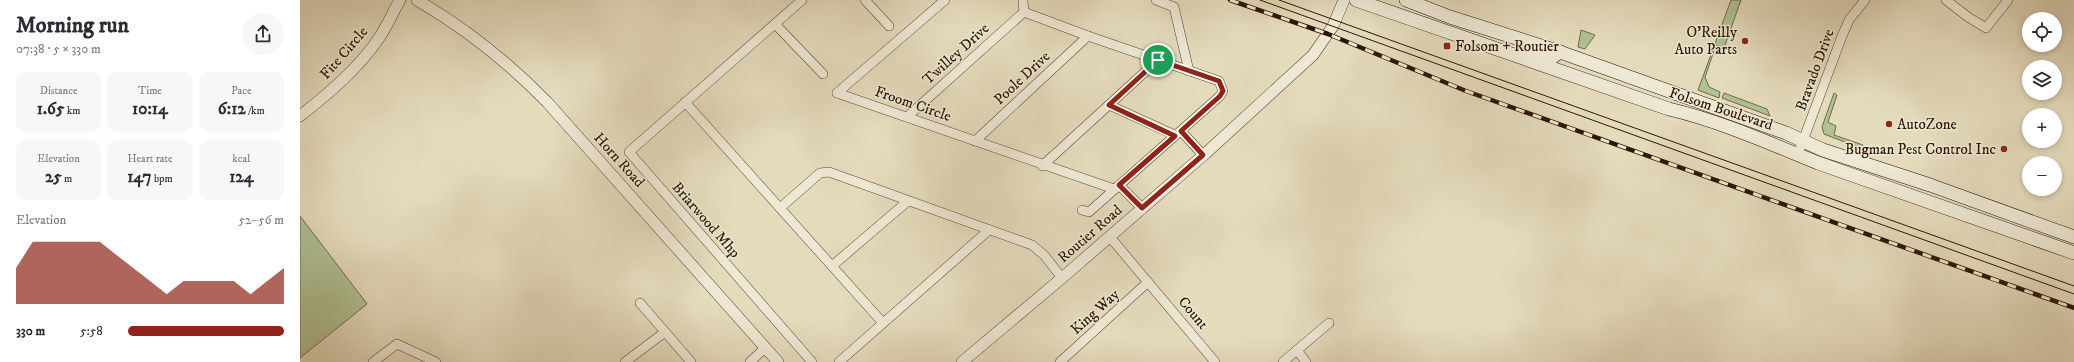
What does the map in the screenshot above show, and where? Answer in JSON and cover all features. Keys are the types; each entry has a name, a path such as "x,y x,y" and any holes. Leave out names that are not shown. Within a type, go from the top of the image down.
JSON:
{"main road":[{"name":"Folsom Boulevard","path":"1356,0 1494,50 1669,109 1691,114 1832,168 2074,254"},
{"name":"Folsom Boulevard","path":"1406,0 1450,17 1560,52 1803,141 1823,150 1930,185 2074,237"},
{"path":"1494,50 1513,48 1550,59 1560,52"}],"street":[{"name":"Fite Circle","path":"300,116 331,92 363,59 379,38 400,0"},
{"name":"Horn Road","path":"417,0 445,17 519,74 547,102 778,362"},
{"name":"Briarwood Mhp","path":"802,0 629,152 812,362"},
{"path":"865,0 889,26"},
{"name":"Froom Circle","path":"945,0 837,93 1042,166 1116,187"},
{"path":"1023,0 1024,12 1088,36 1219,81 1223,91 1220,96 1089,212 1082,210"},
{"path":"1156,0 1174,7 1188,71"},
{"name":"Routier Road","path":"962,362 1110,237 1318,50 1333,26 1344,0"},
{"name":"Bravado Drive","path":"1798,154 1849,20 1866,0"},
{"path":"1946,0 1968,17 1986,28 2008,0"},
{"name":"Twilley Drive","path":"906,117 1024,12"},
{"path":"775,24 823,74"},
{"name":"Poole Drive","path":"975,141 1088,36"},
{"path":"1042,166 1158,60"},
{"path":"685,102 883,323"},
{"path":"1109,105 1178,133 1203,155"},
{"path":"780,208 820,173 829,172 1032,245 1044,255 1062,278"},
{"path":"1116,187 1142,208"},
{"path":"832,266 908,200"},
{"path":"839,362 989,230"},
{"name":"Count","path":"1110,237 1215,362"},
{"name":"King Way","path":"1062,361 1148,282"},
{"path":"640,303 691,362"},
{"path":"1283,362 1329,323"},
{"path":"625,362 665,332"},
{"path":"373,362 397,344 436,362"},
{"path":"750,362 765,348"},
{"path":"1296,350 1306,362"}],"green space":[{"path":"1731,0 1741,0 1724,48 1716,45 1705,77 1709,87 1720,92 1719,98 1698,90"},
{"path":"1581,30 1595,35 1585,49 1578,47"},
{"path":"1724,93 1767,109 1770,116 1722,98"},
{"path":"1834,93 1837,95 1828,122 1836,126 1834,135 1863,145 1863,149 1824,134 1822,127"},
{"path":"300,216 367,304 300,358"}],"tram line":[{"path":"1260,0 2074,294"},
{"path":"1279,0 2074,286"}],"railway":[{"path":"1230,0 1328,34 1466,91 2074,308"}],"place":[{"name":"O'Reilly Auto Parts","path":"1745,41"},
{"name":"Folsom + Routier","path":"1447,46"},
{"name":"AutoZone","path":"1889,124"},
{"name":"Bugman Pest Control Inc","path":"2004,149"}],"route":[{"path":"1158,60 1219,81 1223,91 1220,96 1181,131 1203,155 1142,208 1119,185 1175,136 1109,105 1158,60"}]}
